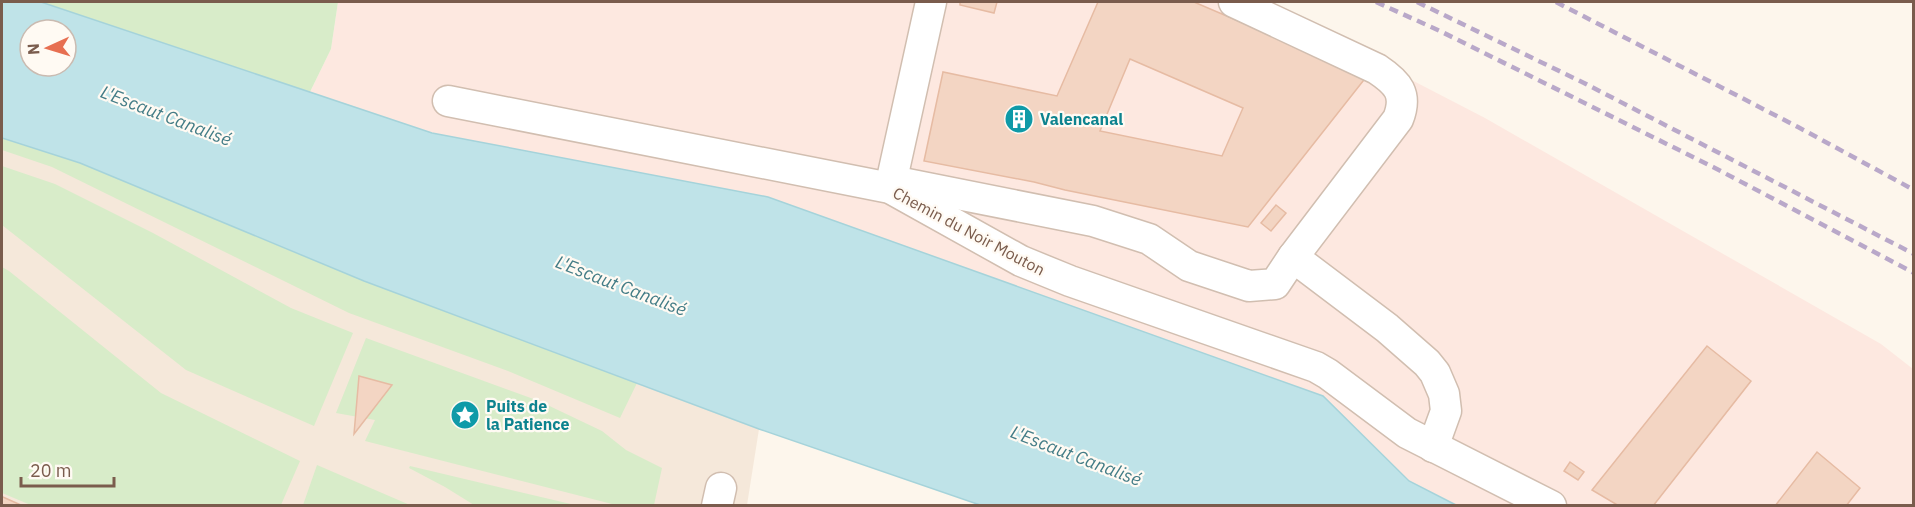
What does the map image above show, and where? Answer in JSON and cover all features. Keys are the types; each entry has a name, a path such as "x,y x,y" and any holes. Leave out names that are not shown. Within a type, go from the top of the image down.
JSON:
{"street":[{"path":"931,2 891,184 1093,221 1149,239 1189,266 1249,286 1275,284 1398,119 1403,100 1399,87 1377,69 1234,2"},
{"name":"Chemin du Noir Mouton","path":"448,101 891,184 1021,261 1044,271 1316,367 1400,428 1551,506"},
{"path":"1293,257 1388,328 1435,373 1444,393 1446,411 1433,447"}],"shaded area":[{"path":"338,2 1261,2 1485,118 1881,344 1913,369 1913,505 1456,505 1409,481 1323,396 432,133 310,92 331,49"},
{"path":"2,138 80,163 364,281 759,429 747,505 2,505"}],"green space":[{"path":"41,2 338,2 331,49 310,92"},
{"path":"2,138 80,163 364,281 637,383 620,418 508,371 349,313 52,167 2,150"},
{"path":"2,166 55,184 153,233 291,308 353,333 314,426 186,370 2,225"},
{"path":"2,267 161,393 300,461 281,505 33,506 2,493"},
{"path":"366,338 539,401 602,431 626,450 662,468 654,505 616,505 365,441 375,420 336,413"},
{"path":"317,465 410,505 303,505"},
{"path":"410,466 575,505 474,505 409,468"}],"water":[{"name":"L'Escaut Canalisé","path":"2,2 41,2 432,133 768,197 1323,396 1409,481 1456,505 980,505 759,429 364,281 80,163 2,138"}],"building":[{"path":"960,2 997,2 994,13 960,5"},
{"name":"Valencanal","path":"1098,2 1194,2 1367,76 1248,227 924,161 943,72 1057,96","holes":["1130,59 1243,108 1222,156 1100,131"]},
{"path":"1276,205 1286,213 1271,231 1261,223"},
{"path":"1707,346 1751,381 1653,506 1619,506 1592,490"},
{"path":"359,376 392,385 354,434"},
{"path":"1817,452 1860,488 1846,506 1775,506"},
{"path":"1570,462 1584,472 1578,480 1564,471"},
{"path":"3,497 23,506 2,506"}],"railway":[{"path":"1376,2 1440,31 1713,167 1914,273"},
{"path":"1417,2 1584,83 1914,254"},
{"path":"1556,2 1798,127 1914,190"}],"place":[{"name":"Valencanal","path":"1019,119"},
{"name":"Puits de la Patience","path":"465,415"}]}
